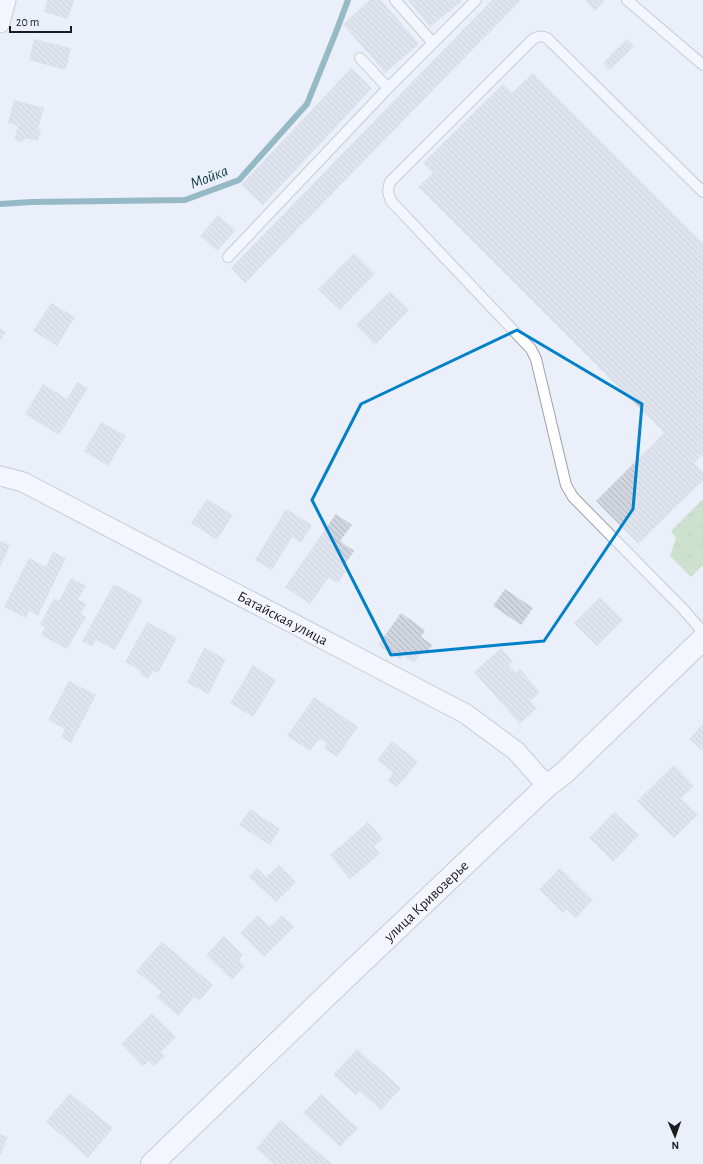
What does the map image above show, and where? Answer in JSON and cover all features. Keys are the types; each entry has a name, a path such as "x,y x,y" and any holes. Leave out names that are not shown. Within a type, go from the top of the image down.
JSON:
{"main road":[{"name":"улица Кривозерье","path":"152,1164 346,977 547,786 564,773 703,640"}],"street":[{"path":"0,23 6,0"},
{"name":"Батайская улица","path":"0,476 23,482 466,714 516,751 547,786"}],"lane":[{"path":"395,0 433,43"},
{"path":"228,257 388,88 476,0"},
{"path":"627,0 703,65"},
{"path":"703,192 547,38 542,36 538,36 533,39 390,182 388,188 388,195 391,201 531,349 534,354 566,485 572,497 683,609 703,632"},
{"path":"360,58 388,88"}],"highlighted area":[{"path":"517,330 642,404 633,509 544,641 391,655 312,500 361,404"}],"green space":[{"path":"703,499 703,565 691,577 670,556 676,538 671,531"}],"building":[{"path":"47,0 74,0 68,19 44,12"},
{"path":"370,0 381,0 419,44 385,73 343,24"},
{"path":"408,0 461,0 462,1 430,27"},
{"path":"492,0 521,0 245,283 231,268"},
{"path":"605,0 595,11 585,1"},
{"path":"34,39 71,48 66,70 29,60"},
{"path":"627,39 634,46 610,70 603,63"},
{"path":"351,68 372,88 263,205 241,185"},
{"path":"533,73 703,243 703,454 694,463 703,472 703,480 638,544 596,501 664,433 418,187 433,173 423,163 503,84 512,93"},
{"path":"14,100 44,108 38,129 41,130 38,141 25,138 23,142 14,140 18,126 8,123"},
{"path":"218,215 236,230 217,251 200,236"},
{"path":"354,253 375,274 340,310 318,289"},
{"path":"390,291 409,310 375,345 356,325"},
{"path":"51,303 75,317 57,346 33,331"},
{"path":"0,328 6,332 0,341"},
{"path":"77,382 88,388 59,435 25,414 43,384 67,399"},
{"path":"101,422 126,436 108,466 84,451"},
{"path":"207,499 233,515 217,540 191,523"},
{"path":"286,509 312,525 301,543 292,537 272,570 255,560"},
{"path":"336,514 352,525 340,541 354,551 342,568 346,571 338,583 329,577 310,604 285,587"},
{"path":"0,541 10,545 0,567"},
{"path":"53,552 66,558 38,616 29,611 26,618 4,607 29,558 46,567"},
{"path":"71,578 86,586 78,599 86,604 81,614 86,617 67,649 41,635 45,627 40,624 54,598 59,601"},
{"path":"114,584 143,600 115,650 96,640 92,647 82,641"},
{"path":"505,589 533,608 521,625 493,606"},
{"path":"600,597 623,620 597,646 574,623"},
{"path":"401,613 425,630 421,637 433,645 426,653 422,651 414,663 403,655 400,660 378,645"},
{"path":"147,622 177,638 158,673 153,671 148,679 140,674 141,671 125,662"},
{"path":"204,648 226,659 209,694 187,683"},
{"path":"501,648 513,661 509,665 516,673 520,669 540,692 530,701 537,708 520,724 474,672"},
{"path":"253,665 276,680 253,717 230,703"},
{"path":"69,681 96,695 71,743 61,737 65,729 48,720"},
{"path":"314,697 358,727 337,757 324,748 327,744 319,739 310,751 287,736"},
{"path":"703,724 703,751 689,739"},
{"path":"392,741 418,762 397,787 388,780 393,773 377,760"},
{"path":"674,765 694,786 681,798 698,815 674,838 637,801"},
{"path":"250,809 280,829 270,845 239,825"},
{"path":"614,812 639,835 613,862 589,838"},
{"path":"368,822 383,839 374,846 380,854 350,879 330,855"},
{"path":"279,865 296,882 276,902 249,877 257,868 266,877"},
{"path":"560,868 593,900 576,918 567,909 563,913 539,889"},
{"path":"258,915 270,927 282,915 294,927 264,957 240,933"},
{"path":"224,936 243,955 239,960 245,966 232,980 206,955"},
{"path":"162,942 213,985 199,1001 194,997 178,1016 157,997 161,992 136,971"},
{"path":"152,1013 176,1037 161,1052 165,1056 154,1066 149,1061 143,1067 121,1044"},
{"path":"357,1049 401,1088 381,1110 359,1091 356,1095 333,1075"},
{"path":"70,1093 113,1128 88,1158 46,1122"},
{"path":"321,1094 358,1128 340,1147 303,1113"},
{"path":"280,1120 332,1164 274,1164 256,1149"},
{"path":"0,1134 8,1137 0,1156"}],"waterway":[{"name":"Мойка","path":"0,204 32,202 185,200 239,180 307,104 348,0"}]}
